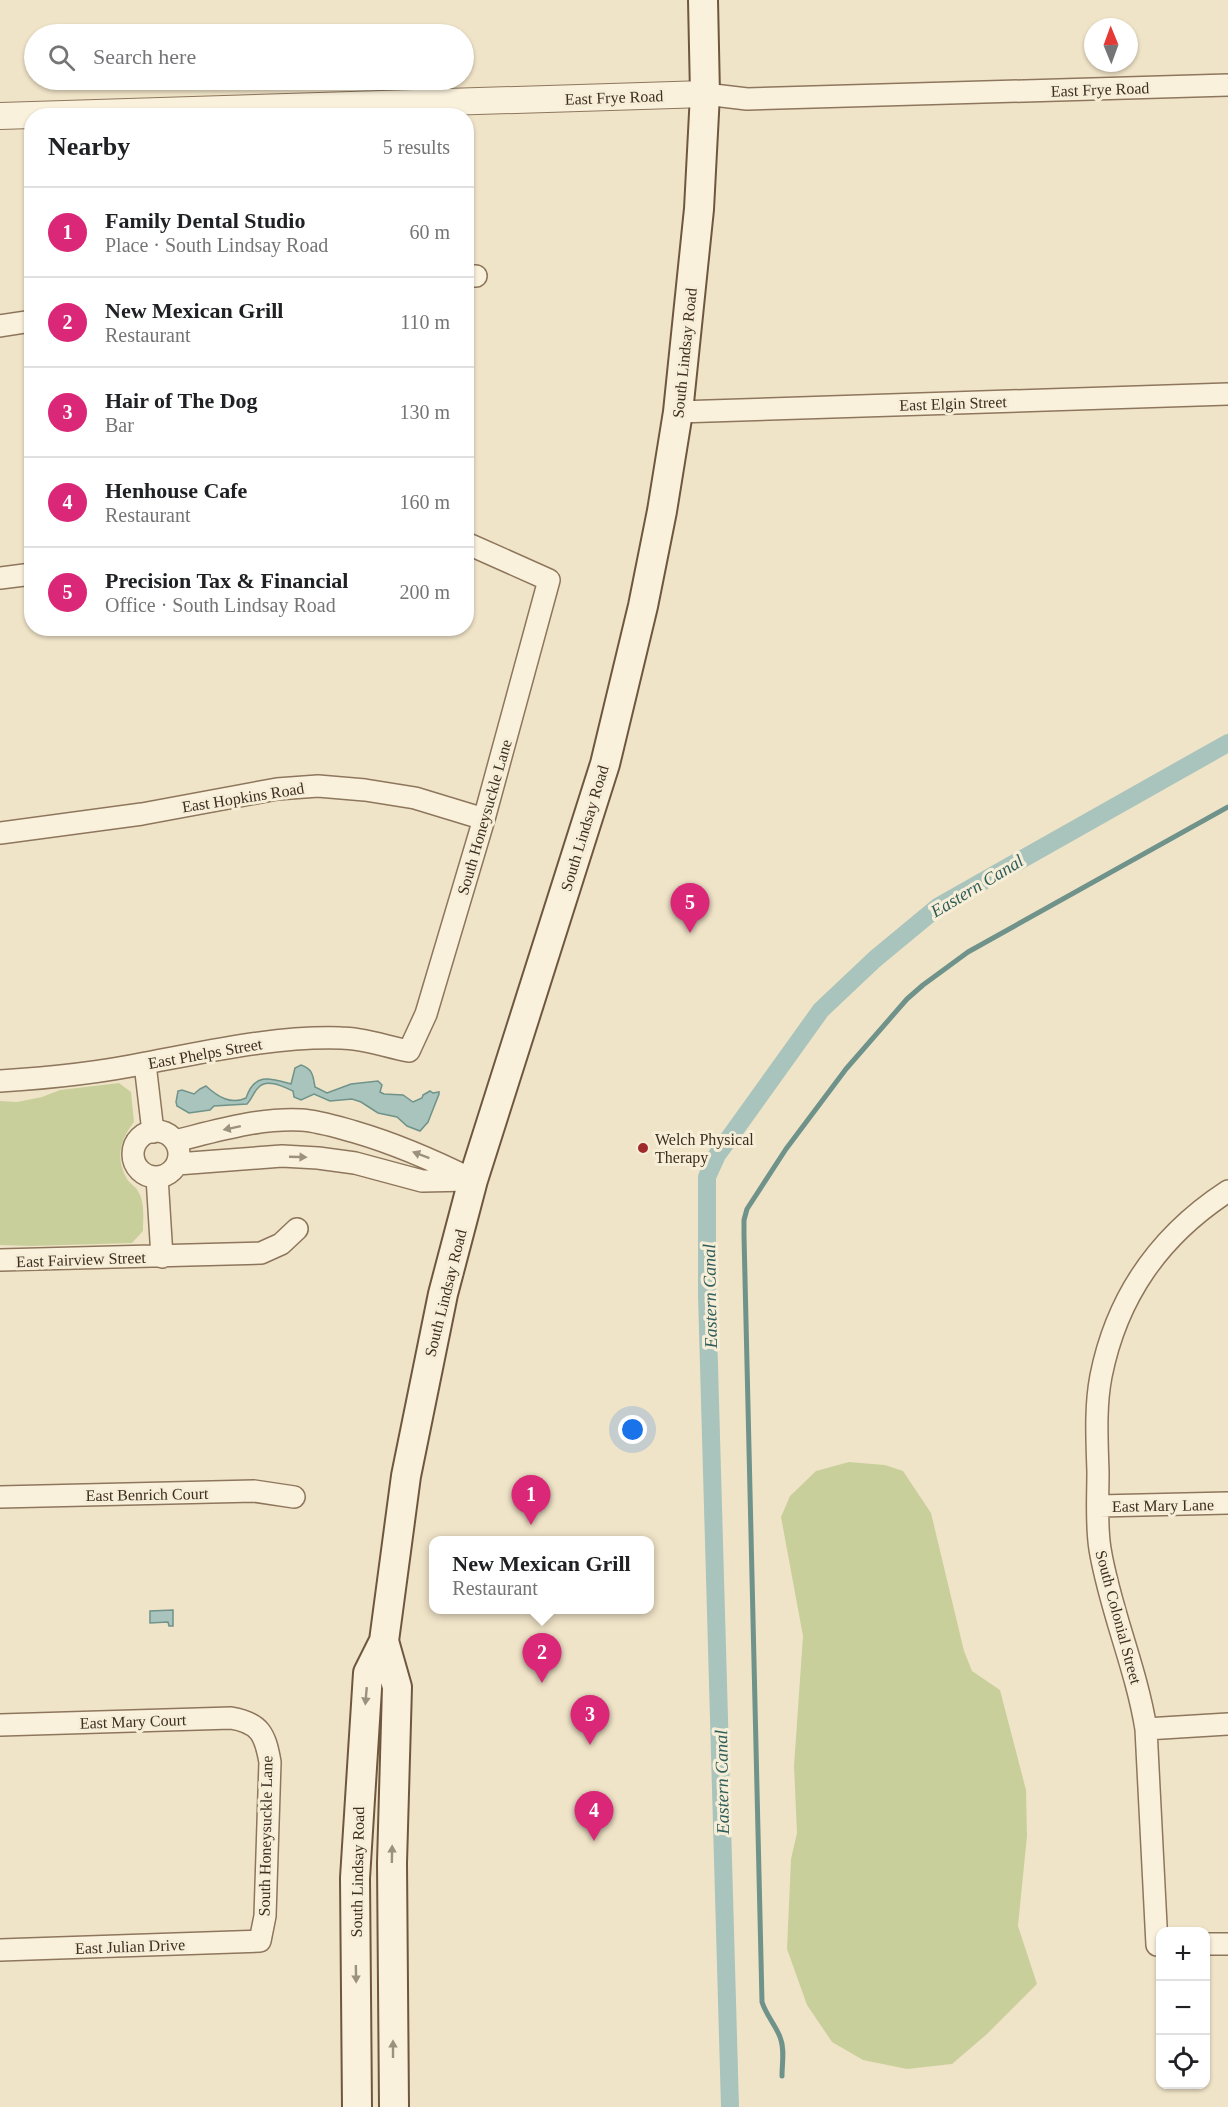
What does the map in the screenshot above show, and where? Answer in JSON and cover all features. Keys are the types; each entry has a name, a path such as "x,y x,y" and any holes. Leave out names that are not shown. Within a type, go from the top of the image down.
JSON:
{"main road":[{"name":"South Lindsay Road","path":"357,2107 355,1878 368,1673 384,1641 406,1476 443,1294 473,1180 605,764 643,606 662,511 678,412 699,209 705,94 703,0"},
{"name":"South Lindsay Road","path":"384,1641 397,1687 392,1863 394,2107"}],"street":[{"name":"East Frye Road","path":"256,108 705,94 747,99 1228,86"},
{"name":"East Frye Road","path":"0,116 24,115"},
{"path":"0,326 24,322"},
{"name":"East Elgin Street","path":"678,412 1228,394"},
{"name":"South Honeysuckle Lane","path":"409,1051 426,1014 484,819 549,580 474,547"},
{"path":"0,578 24,575"},
{"name":"East Hopkins Road","path":"0,833 142,814 277,789 318,786 416,798 484,819"},
{"name":"East Phelps Street","path":"0,1081 53,1078 145,1064 217,1048 291,1039 344,1038 409,1051"},
{"path":"145,1064 153,1132"},
{"path":"174,1141 261,1122 302,1120 334,1126 426,1156 473,1180"},
{"path":"153,1132 165,1133 174,1141 179,1152 177,1164 169,1173 157,1177 144,1174 135,1163 133,1156 140,1137 153,1132"},
{"path":"177,1164 282,1156 355,1163 422,1181 473,1180"},
{"path":"157,1177 162,1257"},
{"name":"South Colonial Street","path":"1158,1927 1146,1729 1141,1695 1107,1583 1100,1546 1097,1417 1101,1377 1116,1322 1135,1284 1158,1251 1178,1229 1228,1191"},
{"name":"East Fairview Street","path":"0,1260 261,1253 281,1244 297,1229"},
{"name":"East Benrich Court","path":"0,1497 254,1491 294,1497"},
{"name":"East Mary Lane","path":"1098,1506 1228,1503"},
{"name":"East Mary Court","path":"0,1725 231,1718 249,1721 261,1732"},
{"path":"1146,1729 1228,1724"},
{"name":"South Honeysuckle Lane","path":"260,1941 265,1916 270,1762 267,1745 261,1732"},
{"name":"East Julian Drive","path":"0,1950 260,1941"},
{"path":"1210,1944 1228,1944"}],"green space":[{"path":"119,1083 131,1092 134,1122 122,1142 121,1164 127,1179 141,1197 143,1231 132,1243 0,1245 0,1101 17,1102 42,1097 60,1090"},
{"path":"849,1462 885,1465 903,1471 931,1513 964,1651 972,1671 1000,1690 1026,1790 1027,1836 1018,1926 1037,1984 987,2034 952,2064 907,2069 863,2060 832,2042 807,2005 787,1949 791,1859 797,1833 794,1766 803,1636 781,1517 790,1496 816,1471"}],"water":[{"path":"301,1065 310,1071 315,1087 327,1093 351,1084 378,1081 382,1085 380,1092 403,1095 413,1102 430,1091 439,1092 439,1094 428,1122 420,1131 407,1126 397,1117 378,1113 352,1099 330,1101 314,1094 301,1100 294,1097 293,1091 271,1083 262,1084 247,1104 214,1106 210,1110 189,1113 177,1106 178,1091 182,1090 194,1094 206,1086 215,1094 235,1101 246,1098 254,1084 264,1079 291,1084 295,1068"},
{"path":"173,1610 173,1626 169,1626 168,1622 150,1623 150,1611"}],"waterway":[{"name":"Eastern Canal","path":"730,2107 707,1295 707,1177 717,1155 821,1010 875,959 939,906 1228,743"},
{"path":"782,2076 782,2042 762,2002 744,1236 747,1209 786,1149 846,1069 907,999 923,985 968,952 1228,807"}],"place":[{"name":"Precision Tax & Financial","path":"690,933"},
{"name":"Welch Physical Therapy","path":"643,1148"},
{"name":"Family Dental Studio","path":"531,1525"},
{"name":"New Mexican Grill","path":"542,1683"},
{"name":"Hair of The Dog","path":"590,1745"},
{"name":"Henhouse Cafe","path":"594,1841"}]}
